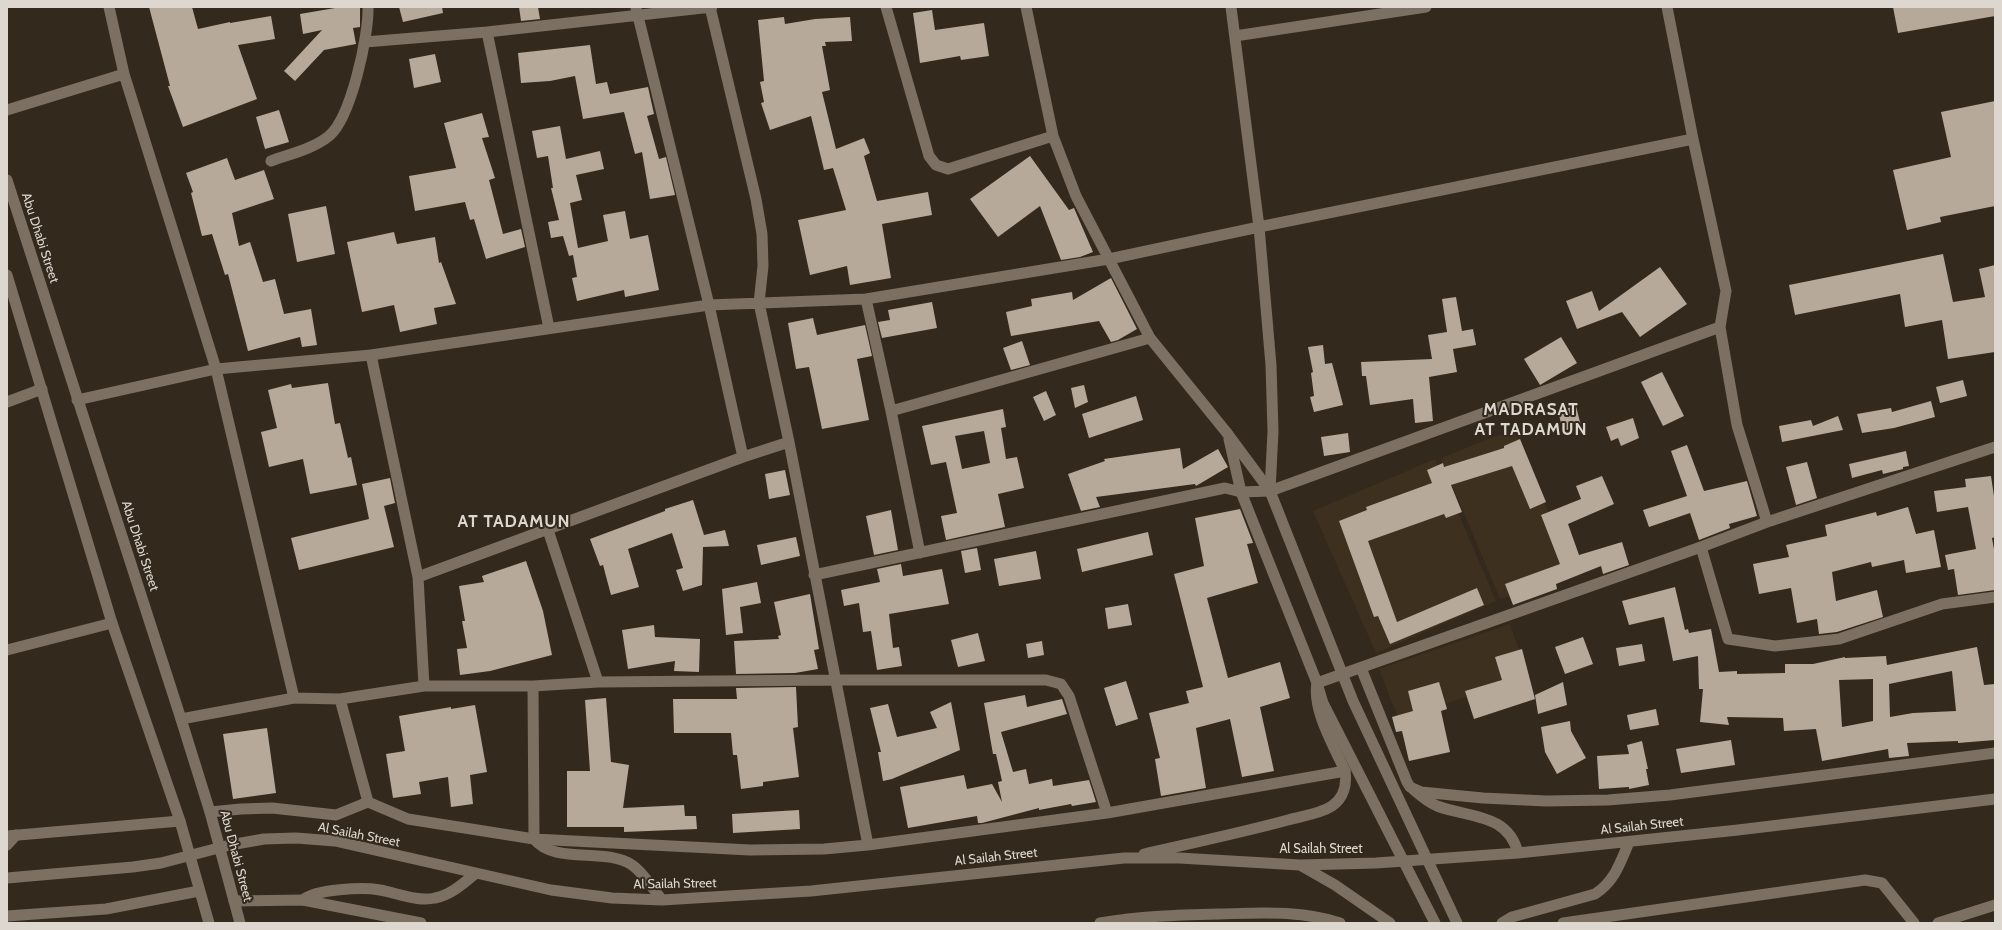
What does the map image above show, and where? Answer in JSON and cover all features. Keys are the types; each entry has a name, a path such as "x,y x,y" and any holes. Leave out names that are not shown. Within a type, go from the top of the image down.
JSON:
{"street":[{"path":"109,7 124,74 216,369 294,698"},
{"path":"271,161 306,148 330,135 344,117 350,102 365,42 368,7"},
{"path":"365,42 487,32 636,11 710,7 756,199 762,234 763,266 759,303 789,442 834,680 868,845"},
{"path":"886,7 929,156 936,165 948,169 1053,136"},
{"path":"1026,7 1053,136 1076,196 1150,338 1228,433 1270,491 1353,701 1457,923"},
{"path":"1231,7 1259,227 1271,366 1273,431 1270,491"},
{"path":"1235,36 1426,7"},
{"path":"1667,7 1693,139 1726,291 1720,327 1737,425 1767,522"},
{"path":"636,11 709,305 743,456"},
{"path":"487,32 549,328"},
{"path":"7,110 124,74"},
{"path":"77,400 216,369 371,354 709,305 866,299 1109,260 1259,227 1693,139"},
{"name":"Abu Dhabi Street","path":"7,180 181,719 210,812 240,923"},
{"path":"7,275 112,623 180,821 209,923"},
{"path":"866,299 920,553"},
{"path":"814,575 1225,488 1241,492 1270,491 1720,327"},
{"path":"891,411 1150,338"},
{"path":"371,354 418,577 424,686"},
{"path":"7,402 42,389"},
{"path":"1228,433 1241,492 1317,683 1323,703 1435,923"},
{"path":"418,577 548,530 743,456 789,442"},
{"path":"1317,683 1702,547 1767,522 1995,447"},
{"path":"548,530 598,682"},
{"path":"1702,547 1728,638 1775,646 1839,639 1942,604 1995,597"},
{"path":"7,650 112,623"},
{"path":"1361,668 1407,782 1414,790 1437,806 1492,821 1502,826 1510,833 1516,842 1518,853"},
{"path":"181,719 294,698 340,699 424,686 533,686 598,682 1046,680 1061,684 1069,696 1107,813"},
{"path":"1124,858 1268,825 1323,810 1336,802 1344,790 1346,780 1344,771 1317,707 1315,692 1317,683"},
{"path":"533,686 534,839"},
{"path":"340,699 368,802"},
{"path":"1414,790 1483,798 1546,801 1608,800 1670,795 1995,754"},
{"path":"210,812 272,808 336,814 368,802 408,819 534,839 750,850 824,849 868,845 1107,813 1344,771"},
{"name":"Al Sailah Street","path":"7,878 133,867 161,863 230,845 264,839 296,838 335,842 551,890 612,898 662,900 811,891 1124,858 1179,858 1300,865 1376,863 1518,853 1864,816 1994,796"},
{"path":"7,845 11,835 180,821"},
{"path":"534,839 545,848 555,851 617,859 632,865 640,872 662,900"},
{"path":"1502,923 1512,917 1595,894 1605,887 1613,878 1629,842"},
{"path":"1300,865 1335,884 1390,923"},
{"path":"303,900 313,894 367,889 421,899 433,899 450,892 476,874"},
{"path":"1563,923 1619,919 1865,880 1882,883 1914,923"},
{"path":"7,916 106,909 199,891"},
{"path":"234,901 303,900 421,923"},
{"path":"1938,923 1995,905"},
{"path":"1100,923 1124,919 1270,912 1300,914 1340,923"},
{"path":"1270,912 1274,923"}],"shaded area":[{"path":"1514,429 1575,576 1500,599 1441,458"},
{"path":"1435,459 1496,601 1376,653 1313,511"},
{"path":"1510,624 1528,675 1399,720 1379,669"}],"building":[{"path":"149,7 192,7 198,29 230,22 271,16 275,39 238,45 257,99 183,127 168,86 170,86"},
{"path":"341,7 360,7 360,27 353,28 356,44 324,50 295,81 284,71 322,30 303,34 300,14"},
{"path":"399,7 442,7 443,13 403,22"},
{"path":"519,7 538,7 540,19 521,21"},
{"path":"1893,7 1995,7 1995,16 1898,33"},
{"path":"932,10 935,30 984,23 989,56 961,60 960,56 920,63 913,13"},
{"path":"784,17 785,24 815,19 850,17 852,41 825,42 826,46 822,46 830,90 822,92 836,149 864,138 870,153 864,156 877,201 928,192 932,215 882,224 891,278 850,285 847,266 810,275 798,220 846,210 833,168 824,170 811,116 770,130 761,103 764,102 760,82 764,81 758,20"},
{"path":"590,45 596,84 607,82 610,94 648,87 654,114 647,116 659,159 666,157 675,195 650,199 642,152 635,154 624,112 583,119 575,76 550,81 521,83 518,53"},
{"path":"435,54 441,82 414,88 409,59"},
{"path":"1995,101 1995,206 1940,217 1941,222 1907,230 1893,170 1951,157 1941,112"},
{"path":"279,110 289,142 265,149 256,117"},
{"path":"482,113 489,137 482,138 495,178 489,180 503,234 521,229 525,247 486,259 474,219 470,220 465,202 415,211 409,176 456,168 444,123"},
{"path":"560,126 566,159 600,151 604,169 576,175 582,200 570,203 578,248 608,241 603,215 625,211 630,239 648,235 659,290 625,297 624,290 577,301 572,278 577,277 573,255 569,256 563,236 551,238 548,222 559,220 551,188 553,188 548,156 537,158 532,131"},
{"path":"1030,156 1069,210 1074,208 1093,252 1080,257 1061,260 1040,206 998,237 970,199"},
{"path":"227,158 235,180 264,170 274,199 232,213 239,246 250,242 263,282 275,279 284,314 311,309 317,345 302,347 300,337 248,351 228,274 225,275 212,234 202,236 191,193 193,192 186,173"},
{"path":"326,206 335,254 297,262 288,214"},
{"path":"394,232 397,244 435,237 439,263 441,262 456,304 434,308 437,324 400,332 394,305 362,312 347,242"},
{"path":"1943,254 1953,302 1985,297 1979,269 1995,265 1995,352 1948,359 1942,320 1905,327 1900,294 1795,315 1789,285"},
{"path":"1660,267 1687,304 1640,337 1622,312 1577,329 1566,301 1592,291 1599,311"},
{"path":"1111,278 1137,329 1118,340 1111,342 1099,321 1011,336 1006,312 1032,306 1031,299 1072,292 1073,300"},
{"path":"1456,297 1462,331 1473,329 1476,345 1453,349 1457,372 1429,377 1433,421 1415,423 1413,399 1370,405 1366,376 1362,376 1361,362 1432,359 1428,335 1447,332 1442,299"},
{"path":"932,302 937,328 882,338 878,322 890,320 888,310"},
{"path":"813,318 817,335 865,325 872,356 857,359 869,420 822,429 809,367 796,369 788,323"},
{"path":"1561,337 1577,363 1540,385 1524,359"},
{"path":"1022,341 1030,365 1011,370 1003,348"},
{"path":"1323,345 1325,364 1332,363 1343,405 1314,412 1310,397 1314,396 1311,373 1313,372 1308,347"},
{"path":"1662,372 1684,416 1663,426 1641,382"},
{"path":"1963,380 1967,396 1940,403 1936,387"},
{"path":"328,383 335,424 340,423 348,458 351,457 357,485 310,494 303,459 269,467 261,432 277,428 268,390 291,384 292,388"},
{"path":"1084,385 1088,402 1075,408 1071,388"},
{"path":"1046,391 1056,415 1044,421 1033,397"},
{"path":"1136,396 1143,420 1089,438 1082,414"},
{"path":"1931,401 1935,417 1894,428 1862,433 1857,414 1891,408 1892,412"},
{"path":"1576,406 1581,426 1563,431 1558,411"},
{"path":"1003,409 1006,427 1001,428 1006,459 1017,457 1024,488 998,494 1005,527 946,540 941,516 957,513 946,462 931,465 922,426","holes":["984,431 990,463 962,469 955,436"]},
{"path":"1838,416 1843,430 1782,442 1779,426 1811,420 1813,426"},
{"path":"1633,418 1639,438 1621,446 1618,438 1611,441 1606,427"},
{"path":"1348,433 1350,452 1324,456 1321,437"},
{"path":"1520,439 1546,502 1530,509 1512,466 1451,485 1462,512 1446,518 1444,514 1368,541 1397,622 1477,588 1484,605 1390,644 1378,616 1374,617 1339,521 1367,510 1366,507 1432,483 1427,470 1443,463 1444,467 1504,448 1504,446"},
{"path":"1687,445 1704,491 1747,481 1757,516 1729,524 1730,528 1699,540 1690,513 1649,527 1643,510 1687,496 1671,451"},
{"path":"1180,448 1183,469 1218,449 1228,467 1196,486 1195,484 1096,497 1100,507 1081,511 1068,474 1105,461 1104,459"},
{"path":"1906,451 1909,466 1903,467 1903,469 1883,474 1882,470 1852,478 1849,464"},
{"path":"1807,462 1817,498 1796,505 1786,467"},
{"path":"785,470 790,495 769,499 765,474"},
{"path":"1602,476 1614,504 1568,524 1579,555 1622,542 1629,565 1603,574 1601,566 1556,584 1557,589 1513,605 1505,584 1560,564 1541,515 1581,499 1576,486"},
{"path":"1991,476 1995,503 1995,537 1992,538 1995,555 1995,590 1958,595 1954,569 1948,570 1945,555 1976,549 1968,507 1937,512 1934,491 1966,487 1965,479"},
{"path":"390,478 395,503 384,506 394,547 299,570 291,538 369,519 362,484"},
{"path":"693,500 704,535 725,530 729,546 703,547 702,585 683,591 676,570 683,568 672,533 628,549 639,587 611,595 603,565 600,566 590,539 665,511 665,509"},
{"path":"1908,507 1916,534 1934,530 1941,567 1906,573 1904,560 1872,567 1871,562 1832,572 1836,601 1877,590 1883,617 1837,632 1819,634 1817,619 1797,623 1791,588 1759,594 1753,564 1789,557 1786,545 1827,536 1825,525 1876,512 1877,516"},
{"path":"1240,509 1253,543 1247,544 1258,583 1207,598 1228,678 1280,662 1290,698 1260,707 1274,771 1242,777 1230,719 1196,728 1206,788 1161,796 1155,759 1160,758 1149,713 1189,703 1186,691 1203,687 1174,574 1204,566 1195,518"},
{"path":"891,510 898,550 874,555 866,516"},
{"path":"1148,532 1153,555 1082,572 1077,549"},
{"path":"796,537 800,556 761,565 757,545"},
{"path":"977,548 981,570 965,573 961,551"},
{"path":"1036,551 1041,579 999,586 994,559"},
{"path":"526,561 543,611 552,655 490,671 460,675 457,649 467,648 462,621 465,621 459,586 484,582 482,576"},
{"path":"901,564 903,576 942,569 949,604 889,614 893,648 899,647 902,666 877,670 871,631 863,632 859,603 844,606 841,590 880,582 877,569"},
{"path":"757,582 761,603 740,607 743,633 726,635 722,589"},
{"path":"1675,587 1685,630 1688,629 1689,633 1711,629 1719,672 1737,671 1737,674 1785,673 1785,664 1813,664 1845,657 1886,656 1887,665 1977,647 1984,685 1995,684 1995,740 1958,743 1958,741 1907,743 1909,756 1889,758 1888,749 1822,761 1816,729 1784,731 1783,718 1727,717 1729,725 1700,722 1703,689 1699,689 1698,656 1673,661 1664,617 1629,625 1622,601","holes":["1952,671 1956,711 1913,713 1890,717 1889,684","1873,679 1873,721 1842,727 1839,680"]},
{"path":"810,594 819,649 814,650 818,669 795,673 736,674 734,641 779,639 778,636 781,635 774,602"},
{"path":"1128,604 1132,625 1108,629 1105,608"},
{"path":"654,625 655,637 700,639 699,672 674,671 675,661 628,669 622,630"},
{"path":"978,633 985,661 958,667 951,640"},
{"path":"1583,637 1593,664 1565,674 1555,647"},
{"path":"1042,641 1044,655 1028,658 1026,644"},
{"path":"1642,644 1645,661 1619,666 1616,648"},
{"path":"1522,649 1535,699 1474,719 1465,691 1502,680 1495,657"},
{"path":"1126,681 1138,719 1116,726 1104,688"},
{"path":"1439,682 1447,709 1441,711 1450,752 1409,761 1402,731 1396,732 1392,717 1413,711 1408,691"},
{"path":"1563,682 1567,705 1538,714 1535,695"},
{"path":"796,687 798,727 793,728 799,777 763,782 763,786 741,789 737,755 733,755 731,733 674,733 673,699 737,699 736,688"},
{"path":"1025,695 1027,707 1062,699 1067,714 1001,732 1013,772 1026,769 1029,784 1052,779 1053,786 1089,780 1096,802 1072,806 1071,804 1039,810 1039,808 982,823 978,823 977,816 908,828 900,787 964,775 967,789 992,784 1002,802 998,782 1002,781 996,754 993,754 984,703"},
{"path":"606,698 611,762 629,765 623,808 684,805 685,816 696,816 697,829 624,832 624,827 567,827 567,771 590,771 585,700"},
{"path":"951,702 960,750 892,779 883,781 878,752 881,752 870,708 888,704 897,737 937,728 930,712"},
{"path":"475,705 487,772 470,775 473,804 451,807 448,777 419,782 421,794 393,798 386,754 405,751 399,716 451,707 451,709"},
{"path":"1656,709 1659,725 1630,730 1627,715"},
{"path":"1570,721 1571,731 1586,758 1557,774 1545,752 1541,727"},
{"path":"267,728 276,793 233,799 223,734"},
{"path":"1731,740 1735,765 1681,773 1676,749"},
{"path":"1642,741 1648,769 1646,769 1649,785 1629,789 1629,787 1599,789 1597,756 1629,754 1627,745"},
{"path":"799,810 800,829 733,833 732,814"}],"district":[{"name":"MADRASAT AT TADAMUN","path":"1531,420"},
{"name":"AT TADAMUN","path":"514,522"}]}
